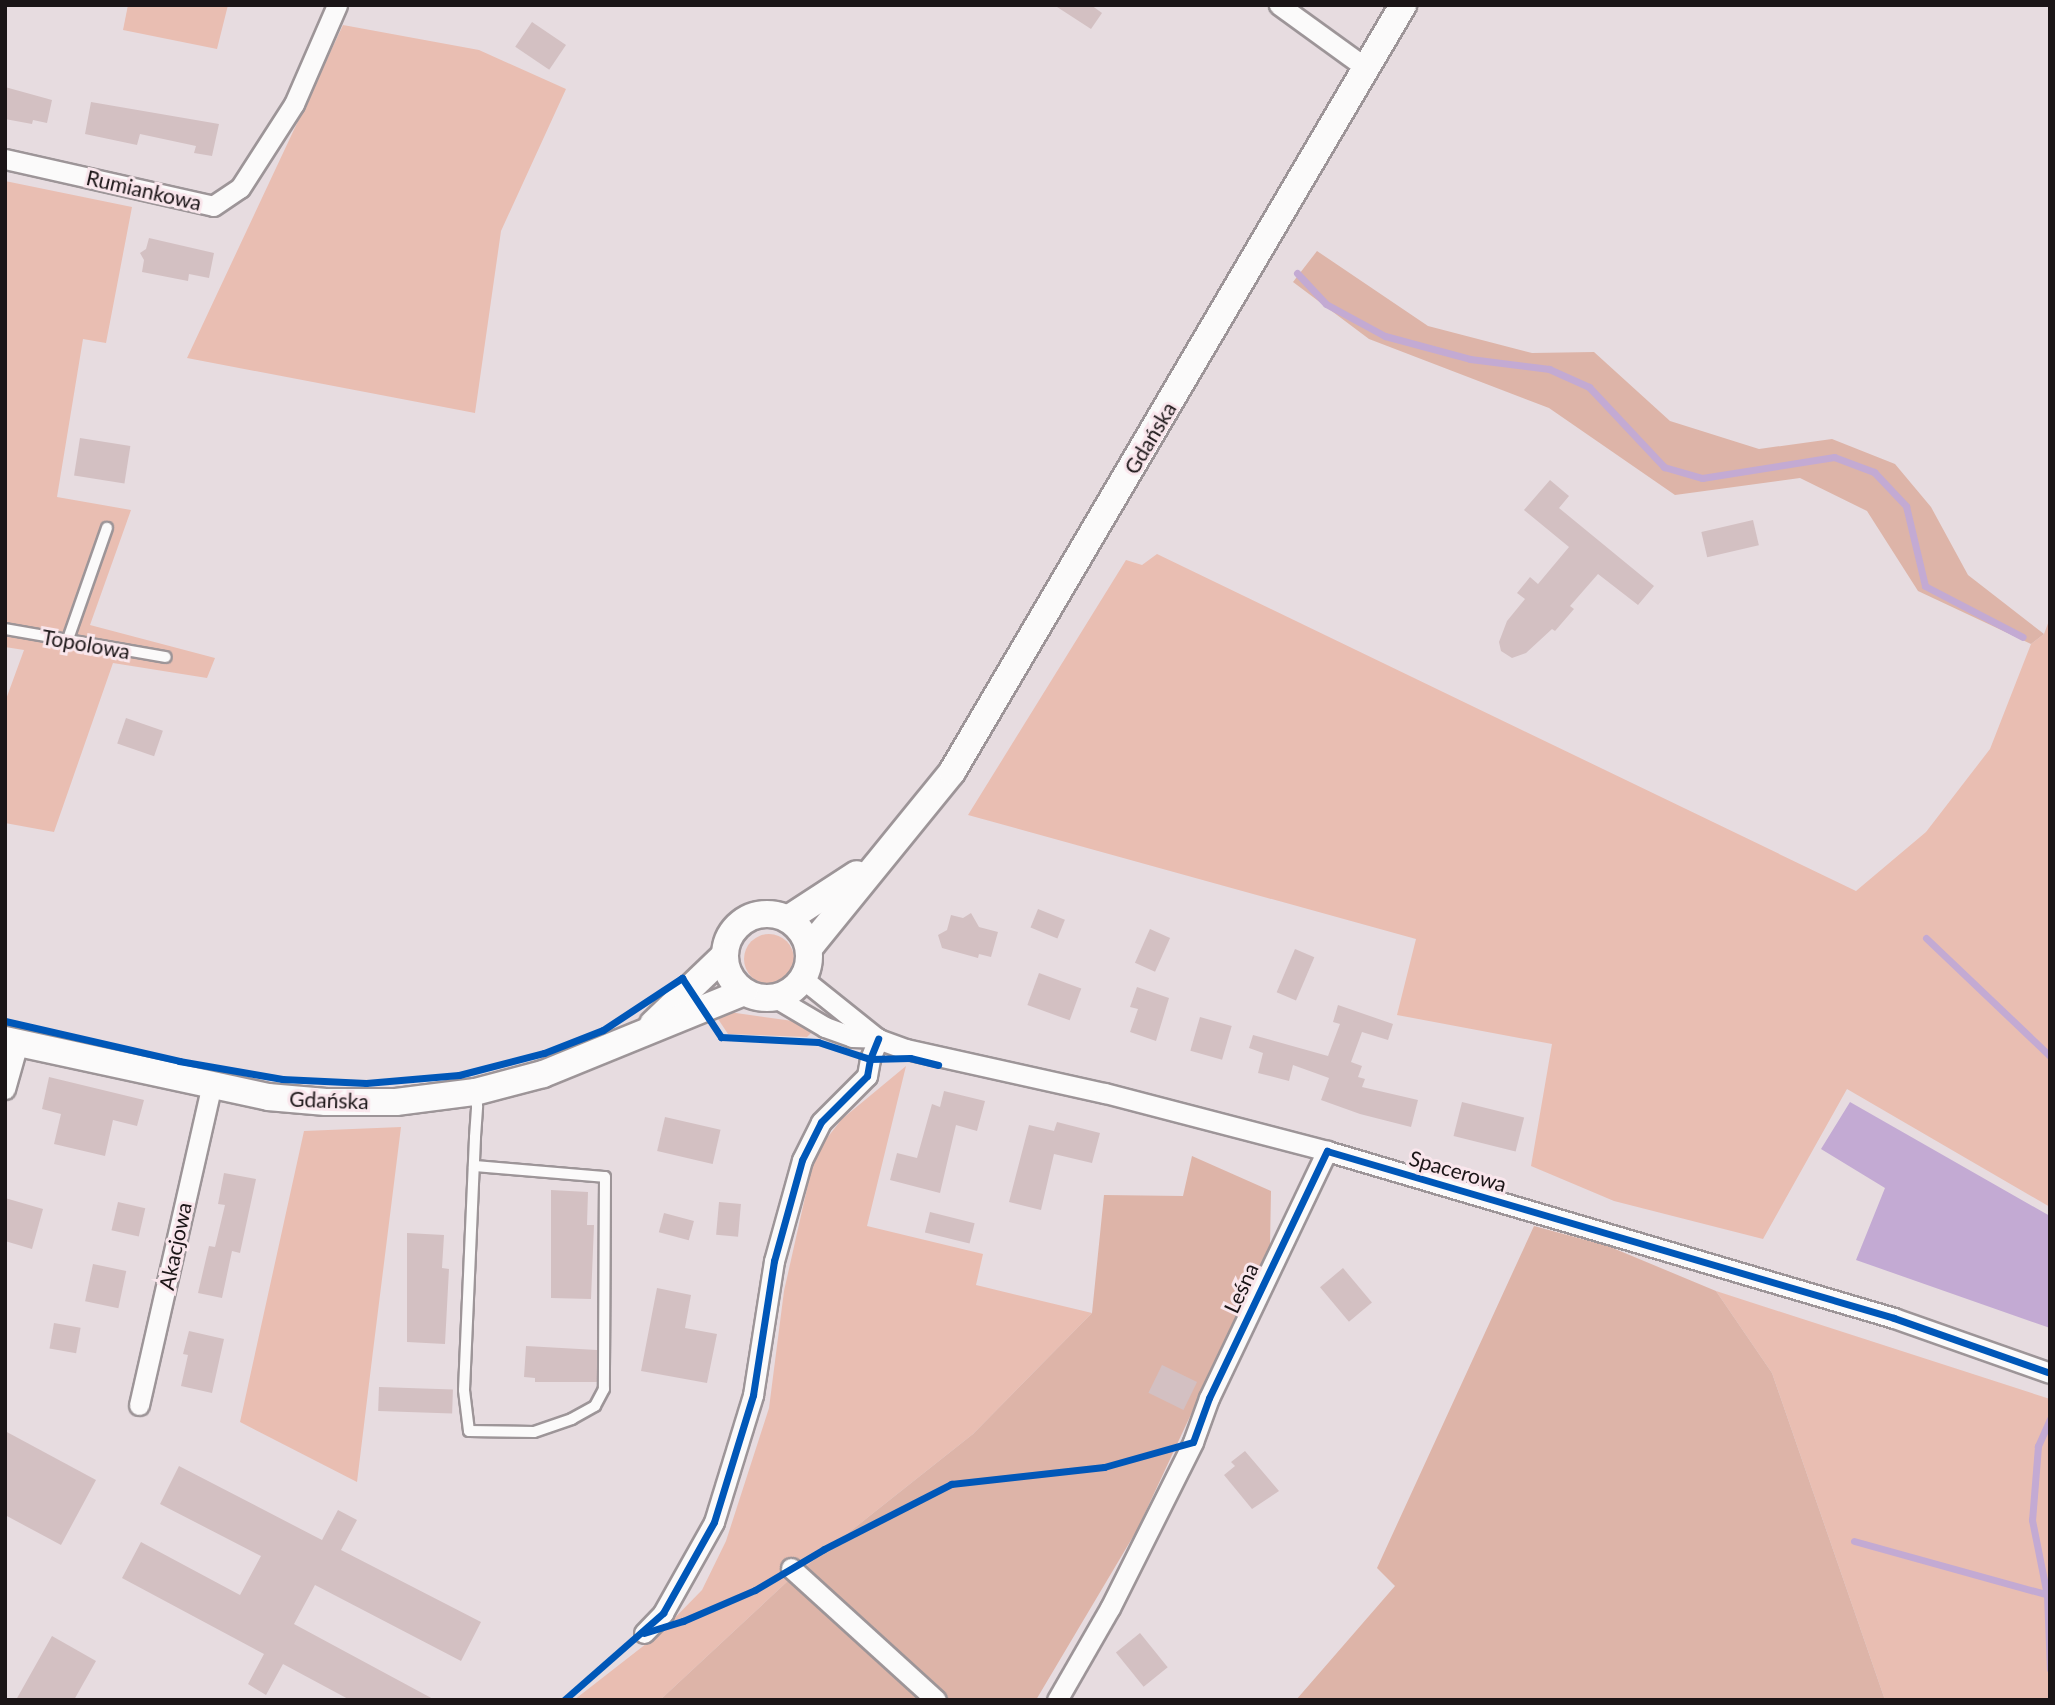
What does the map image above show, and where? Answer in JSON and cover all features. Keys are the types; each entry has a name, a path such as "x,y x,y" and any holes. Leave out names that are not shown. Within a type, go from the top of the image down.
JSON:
{"main road":[{"name":"Gdańska","path":"809,948 952,772 1404,5"},
{"name":"Gdańska","path":"788,919 879,860"},
{"path":"771,913 788,919 802,931 809,948 809,964 803,979 792,991 776,998 754,997 744,992 729,977 724,956 728,939 738,924 753,915 771,913"},
{"name":"Gdańska","path":"647,1030 724,956"},
{"name":"Gdańska","path":"11,1042 211,1087 326,1102 396,1102 475,1092 570,1065 647,1030 705,1011 744,992"}],"street":[{"name":"Rumiankowa","path":"5,159 213,206 240,188 294,104 337,5"},
{"path":"1279,5 1366,68"},
{"name":"Spacerowa","path":"803,979 878,1039"},
{"name":"Spacerowa","path":"776,998 825,1027 852,1037 878,1039 906,1049 1105,1093 1327,1151 1894,1318 2050,1373"},
{"path":"644,1633 663,1614 714,1522 753,1395 774,1261 802,1160 821,1122 867,1076 878,1039"},
{"path":"5,1089 11,1042"},
{"name":"Akacjowa","path":"139,1405 211,1087"},
{"name":"Leśna","path":"1057,1700 1110,1608 1193,1442 1209,1398 1327,1151"},
{"path":"791,1568 936,1700"}],"lane":[{"path":"67,642 107,528"},
{"name":"Topolowa","path":"5,629 67,642 166,657"},
{"path":"474,1166 605,1177 604,1389 595,1406 572,1419 534,1432 469,1431 464,1390 474,1166 477,1106 475,1092"}],"shaded area":[{"path":"128,5 228,5 217,49 123,30"},
{"path":"343,25 479,50 566,89 501,231 475,413 187,358"},
{"path":"5,181 132,207 106,343 83,339 57,497 131,510 90,625 215,658 207,678 113,663 54,832 5,823 5,702 24,650 5,647"},
{"path":"1317,251 1428,326 1532,353 1594,352 1670,421 1759,449 1832,439 1895,464 1931,507 1968,575 2044,634 2031,644 1918,591 1867,511 1800,478 1675,495 1549,408 1369,339 1293,282"},
{"path":"1157,554 1856,891 1926,832 1990,749 2031,644 2044,634 2050,618 2050,1207 1847,1089 1763,1239 1614,1201 1531,1166 1552,1044 1397,1015 1416,939 968,815 1126,560 1142,565"},
{"path":"769,934 786,942 794,959 786,976 769,984 752,976 744,959 752,942"},
{"path":"729,1012 793,1021 812,1032 807,1037 728,1034 716,1016"},
{"path":"906,1066 867,1226 983,1254 976,1285 1092,1313 973,1434 790,1579 660,1700 574,1700 660,1633 702,1590 726,1541 769,1408 784,1291 815,1153 842,1119"},
{"path":"1850,1102 2050,1216 2050,1328 1856,1260 1885,1188 1821,1149"},
{"path":"401,1127 357,1482 240,1422 304,1131"},
{"path":"1192,1156 1271,1191 1270,1245 1137,1530 1036,1700 660,1700 790,1579 973,1434 1092,1313 1104,1195 1183,1196"},
{"path":"1534,1226 1608,1246 1716,1291 1772,1373 1885,1700 1296,1700 1395,1586 1377,1568"},
{"path":"1716,1291 2050,1399 2050,1700 1885,1700 1772,1373"}],"building":[{"path":"1054,5 1091,5 1102,13 1091,29"},
{"path":"532,22 566,45 549,70 515,47"},
{"path":"5,87 52,100 47,123 33,120 32,124 5,119"},
{"path":"91,102 219,124 212,156 194,153 196,146 140,134 137,145 85,134"},
{"path":"149,238 214,253 209,278 189,274 188,281 142,272 144,260 140,253 146,249"},
{"path":"80,438 130,446 124,484 74,476"},
{"path":"1550,480 1569,496 1559,508 1654,586 1638,605 1598,574 1570,606 1574,609 1555,631 1552,629 1526,653 1512,658 1501,651 1499,642 1507,621 1525,599 1517,593 1530,577 1538,584 1569,547 1524,510"},
{"path":"1753,520 1759,545 1707,557 1701,532"},
{"path":"126,718 163,731 154,756 117,744"},
{"path":"1038,909 1065,920 1057,938 1031,928"},
{"path":"971,913 979,927 998,932 991,957 979,954 978,958 942,948 938,935 947,930 951,915 963,918"},
{"path":"1150,929 1170,938 1155,972 1135,963"},
{"path":"1295,949 1314,957 1296,1000 1277,992"},
{"path":"1039,973 1081,988 1070,1020 1027,1005"},
{"path":"1137,987 1169,998 1156,1041 1130,1032 1138,1009 1130,1007"},
{"path":"1338,1005 1393,1024 1388,1040 1362,1032 1351,1062 1362,1066 1358,1077 1365,1079 1362,1087 1418,1100 1411,1127 1360,1114 1321,1100 1329,1078 1293,1065 1289,1081 1258,1073 1263,1053 1249,1048 1253,1035 1328,1056 1340,1024 1333,1022"},
{"path":"1200,1017 1232,1026 1222,1060 1190,1051"},
{"path":"49,1077 144,1100 137,1126 113,1120 105,1156 54,1144 61,1114 42,1109"},
{"path":"944,1091 985,1101 977,1131 956,1125 940,1193 890,1180 897,1153 917,1158 932,1104 940,1107"},
{"path":"1462,1102 1524,1117 1516,1151 1454,1136"},
{"path":"665,1117 721,1130 713,1164 657,1151"},
{"path":"1057,1122 1100,1133 1092,1163 1054,1154 1041,1210 1009,1202 1029,1125 1054,1131"},
{"path":"224,1173 256,1179 240,1253 232,1251 222,1298 198,1293 209,1246 215,1247 225,1205 218,1204"},
{"path":"551,1190 588,1192 587,1225 594,1225 591,1299 551,1298"},
{"path":"5,1198 43,1209 32,1249 5,1241"},
{"path":"118,1202 145,1208 139,1237 111,1230"},
{"path":"719,1202 741,1204 738,1237 716,1235"},
{"path":"930,1212 975,1223 970,1244 925,1232"},
{"path":"664,1213 694,1221 689,1240 659,1232"},
{"path":"407,1233 444,1235 442,1268 449,1269 445,1344 407,1342"},
{"path":"93,1264 126,1271 118,1308 85,1301"},
{"path":"1343,1268 1372,1302 1349,1322 1320,1287"},
{"path":"657,1288 691,1295 685,1328 717,1334 707,1383 641,1371"},
{"path":"54,1323 81,1328 76,1353 49,1349"},
{"path":"189,1331 224,1339 212,1393 181,1386 188,1355 183,1354"},
{"path":"526,1346 597,1350 597,1382 535,1382 535,1378 524,1377"},
{"path":"1162,1365 1197,1382 1183,1410 1148,1393"},
{"path":"379,1387 453,1390 452,1414 378,1411"},
{"path":"5,1431 96,1480 61,1545 5,1515"},
{"path":"1245,1451 1279,1491 1252,1509 1224,1475 1235,1466 1231,1462"},
{"path":"179,1466 322,1540 338,1510 357,1520 341,1550 481,1622 461,1661 315,1585 294,1624 435,1700 350,1700 283,1664 266,1695 248,1684 264,1654 122,1578 141,1542 240,1595 261,1556 160,1504"},
{"path":"1140,1633 1168,1667 1144,1687 1116,1653"},
{"path":"52,1636 96,1661 74,1700 16,1700"}],"waterway":[{"path":"1297,273 1326,304 1385,336 1470,359 1549,369 1589,387 1664,467 1702,478 1834,457 1874,472 1906,506 1925,586 2023,637"},
{"path":"1926,938 2050,1056"},
{"path":"2050,1419 2038,1446 2032,1520 2047,1595 2050,1669"},
{"path":"1854,1541 2049,1595"}],"cycle path":[{"path":"5,1021 179,1061 282,1079 366,1083 459,1075 544,1053 603,1030 682,978 721,1037 818,1042 870,1059 910,1058 938,1065"},
{"path":"564,1700 663,1613 714,1522 753,1395 774,1261 802,1160 821,1122 867,1076 878,1039"},
{"path":"644,1633 683,1621 755,1590 824,1549 951,1484 1104,1467 1193,1442 1209,1398 1327,1151 1894,1318 2050,1373"}]}
